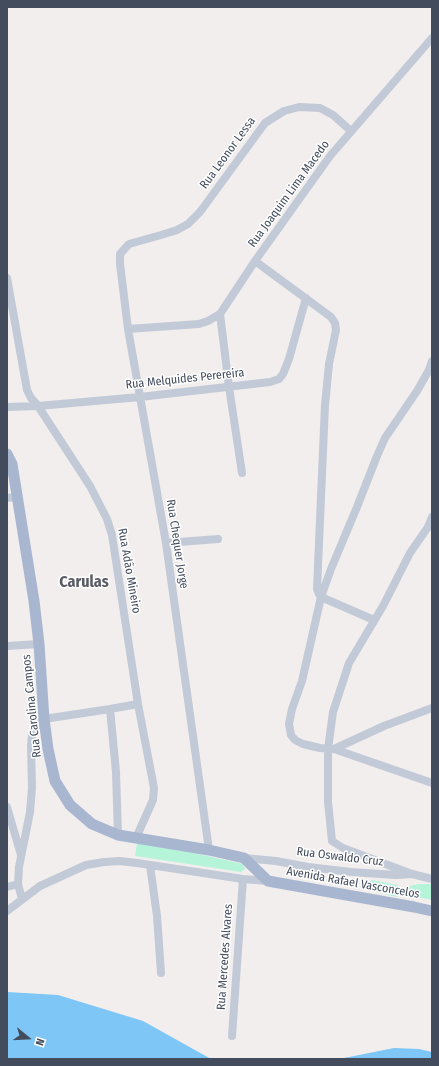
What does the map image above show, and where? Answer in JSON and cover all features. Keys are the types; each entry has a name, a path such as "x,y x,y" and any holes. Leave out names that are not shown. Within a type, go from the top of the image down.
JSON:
{"main road":[{"name":"Rua Carolina Campos","path":"7,454 12,464 12,498 34,601 39,644 44,719 48,750 55,781 70,805 92,824 118,835 209,850 244,858"},
{"path":"244,858 268,881"},
{"name":"Avenida Rafael Vasconcelos","path":"268,881 432,911"}],"street":[{"name":"Rua Joaquim Lima Macedo","path":"220,314 255,261 330,156 351,131 368,114 432,38"},
{"name":"Rua Leonor Lessa","path":"129,244 161,236 188,224 200,212 265,123 284,111 299,107 320,108 333,115 351,131"},
{"name":"Rua Chequer Jorge","path":"129,244 120,254 128,329 166,543 209,850"},
{"path":"255,261 331,316 335,323 336,330 329,364 325,406 317,588 318,594 321,597 374,620"},
{"name":"Rua Adão Mineiro","path":"7,278 27,390 90,486 107,519 112,535 138,704 154,788 153,800 136,838"},
{"name":"Rua Melquides Perereira","path":"7,407 38,406 270,382 279,378 283,374 289,359 306,298"},
{"path":"128,329 199,324 220,314 242,473"},
{"path":"432,361 429,370 417,391 385,438 331,569 321,597 302,681 292,709 289,724 291,735 295,740 309,746 331,749 432,783"},
{"path":"412,874 343,848 332,841 328,802 327,771 331,749 333,712 349,663 383,606 410,553 428,527 432,517"},
{"path":"166,543 218,539"},
{"path":"7,646 39,644"},
{"path":"22,899 18,884 21,855 25,844 30,812 32,736 34,729 44,719 138,704"},
{"path":"331,749 384,726 432,708"},
{"path":"110,709 116,772 118,835"},
{"path":"7,807 21,855"},
{"name":"Rua Oswaldo Cruz","path":"244,858 352,872 412,874 432,879"},
{"path":"7,911 40,886 86,866 119,861 242,879 268,881"},
{"path":"150,866 158,916 161,973"},
{"name":"Rua Mercedes Alvares","path":"232,1036 242,879"},
{"path":"7,887 18,884"}],"green space":[{"path":"137,843 189,852 243,864 245,869 241,872 135,856"},
{"path":"371,880 398,885 399,891 397,897 369,890"},
{"path":"432,884 432,900 409,895 404,890 409,886"}],"water":[{"path":"7,992 58,995 143,1021 211,1059 7,1059"},
{"path":"394,1048 419,1049 432,1052 432,1059 339,1059"}],"district":[{"name":"Carulas","path":"84,583"}]}
